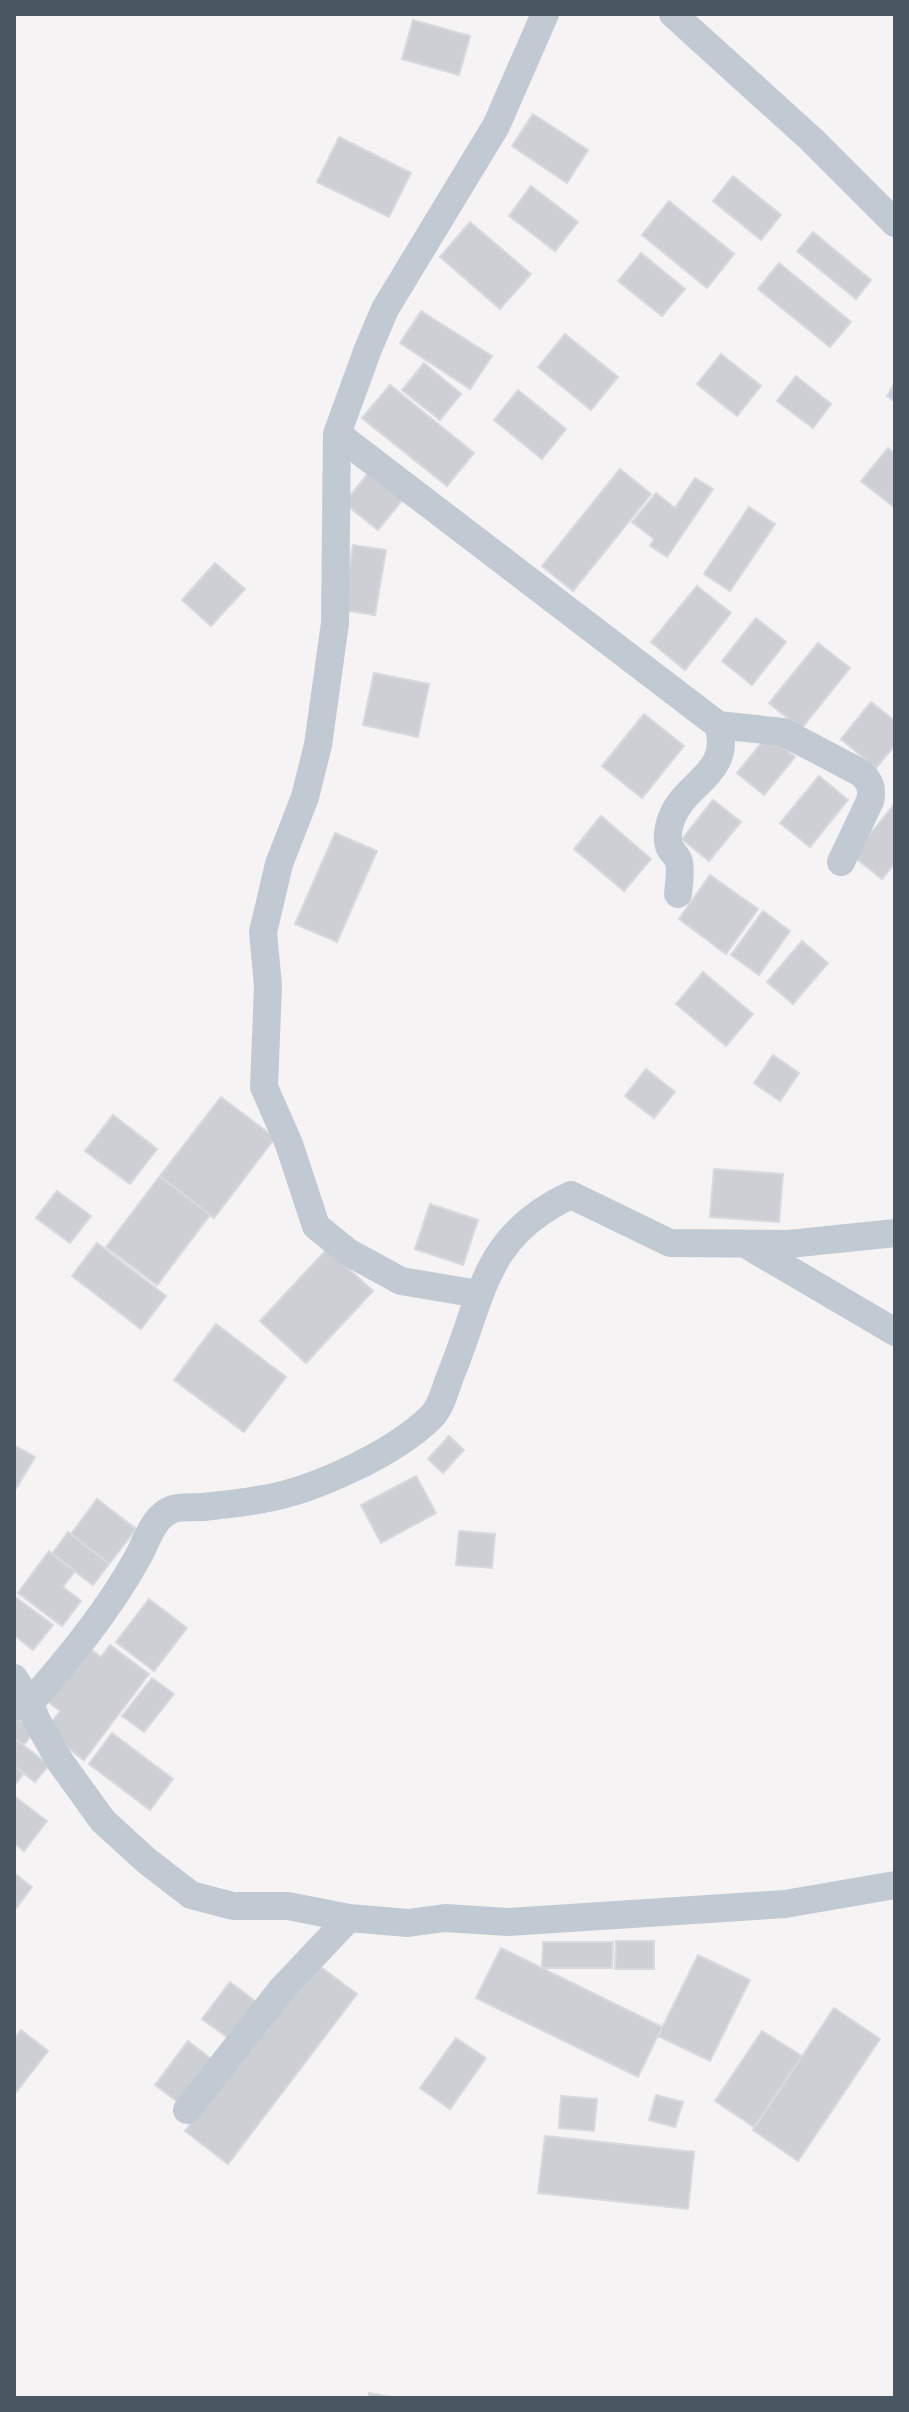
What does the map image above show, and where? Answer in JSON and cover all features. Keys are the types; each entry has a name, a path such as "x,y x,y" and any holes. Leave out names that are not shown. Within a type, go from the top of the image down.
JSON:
{"street":[{"path":"478,1294 401,1281 348,1252 316,1226 289,1144 264,1087 268,986 263,932 279,864 305,797 318,745 335,623 337,434 385,309 496,126 545,14"},
{"path":"673,14 812,140 895,223"},
{"path":"337,434 718,725 783,732 850,767 869,782 872,791 870,801 841,862"},
{"path":"678,894 679,861 669,846 669,825 673,812 712,768 721,749 722,737 718,725"},
{"path":"22,1705 68,1660 104,1612 139,1556 154,1525 172,1510 266,1499 327,1480 397,1444 433,1416 469,1330 478,1294 498,1253 518,1230 545,1207 571,1195 670,1243 789,1244 895,1233"},
{"path":"745,1244 895,1332"},
{"path":"14,1678 22,1705 36,1719 59,1760 103,1821 191,1895 233,1906 288,1906 349,1918 408,1923 445,1918 508,1922 785,1904 895,1885"},
{"path":"187,2110 282,1989 349,1918"}],"building":[{"path":"413,20 470,36 459,75 402,59"},
{"path":"533,114 588,150 567,183 512,146"},
{"path":"339,137 411,173 389,217 317,182"},
{"path":"733,176 781,215 761,240 713,201"},
{"path":"531,186 578,222 555,251 509,216"},
{"path":"669,201 734,254 707,288 642,235"},
{"path":"470,222 531,274 500,309 440,257"},
{"path":"813,232 871,280 856,299 797,251"},
{"path":"641,253 685,289 662,316 618,281"},
{"path":"779,263 851,322 830,347 758,289"},
{"path":"421,311 492,356 470,389 400,343"},
{"path":"565,334 618,377 591,410 538,367"},
{"path":"721,354 761,386 737,416 697,384"},
{"path":"424,363 461,394 440,420 402,390"},
{"path":"796,376 831,404 813,428 777,401"},
{"path":"895,382 895,402 887,396"},
{"path":"390,385 474,453 447,486 362,418"},
{"path":"518,390 566,429 542,459 494,420"},
{"path":"888,448 895,454 895,508 861,481"},
{"path":"620,469 651,494 573,591 542,566"},
{"path":"371,470 405,497 378,530 344,503"},
{"path":"695,478 713,489 667,557 650,546 654,539 632,522 656,493 675,508"},
{"path":"749,507 775,524 730,591 704,574"},
{"path":"353,545 386,550 375,615 343,610"},
{"path":"215,563 245,589 211,626 182,600"},
{"path":"697,586 731,613 685,670 651,642"},
{"path":"756,618 786,642 752,685 722,661"},
{"path":"818,643 850,668 801,729 769,703"},
{"path":"374,673 429,684 418,737 363,725"},
{"path":"871,702 895,721 895,745 876,768 841,739"},
{"path":"644,714 684,746 642,798 602,766"},
{"path":"768,735 795,757 764,795 737,773"},
{"path":"819,776 848,800 810,847 780,823"},
{"path":"713,800 741,822 709,861 682,839"},
{"path":"895,803 895,863 882,879 853,856"},
{"path":"601,816 651,859 624,891 574,849"},
{"path":"335,833 377,851 337,942 295,924"},
{"path":"710,875 758,909 726,954 679,919"},
{"path":"763,911 790,931 759,975 731,955"},
{"path":"802,941 828,963 793,1004 767,982"},
{"path":"703,972 753,1014 726,1046 676,1004"},
{"path":"773,1055 799,1073 780,1101 754,1083"},
{"path":"646,1069 675,1092 654,1118 625,1096"},
{"path":"221,1097 275,1138 214,1218 160,1176"},
{"path":"113,1115 157,1149 130,1184 85,1151"},
{"path":"714,1169 783,1174 779,1222 710,1217"},
{"path":"160,1176 210,1215 157,1285 106,1247"},
{"path":"57,1191 91,1216 70,1243 36,1218"},
{"path":"430,1204 478,1220 463,1265 415,1249"},
{"path":"97,1243 166,1296 141,1329 72,1276"},
{"path":"327,1249 373,1291 306,1363 260,1321"},
{"path":"216,1324 286,1377 244,1432 174,1380"},
{"path":"449,1436 464,1450 443,1473 428,1459"},
{"path":"14,1445 35,1457 14,1492"},
{"path":"416,1476 436,1513 381,1543 361,1505"},
{"path":"97,1499 136,1529 109,1564 71,1534"},
{"path":"459,1531 495,1534 492,1568 456,1565"},
{"path":"68,1532 109,1564 93,1585 52,1554"},
{"path":"49,1551 75,1571 63,1587 81,1601 62,1626 18,1593"},
{"path":"14,1596 53,1625 33,1650 14,1635"},
{"path":"149,1599 187,1628 154,1671 116,1642"},
{"path":"110,1645 149,1674 84,1760 45,1731 60,1711 47,1701 88,1647 101,1657"},
{"path":"152,1678 174,1694 144,1732 122,1716"},
{"path":"18,1719 34,1732 24,1745 14,1738 14,1724"},
{"path":"112,1733 173,1779 150,1810 89,1764"},
{"path":"14,1738 49,1765 35,1782 14,1766"},
{"path":"14,1766 24,1773 14,1786"},
{"path":"14,1796 47,1821 24,1851 14,1843"},
{"path":"14,1873 32,1887 14,1911"},
{"path":"616,1941 654,1941 654,1969 615,1969"},
{"path":"543,1942 613,1942 612,1968 542,1968"},
{"path":"501,1948 662,2027 638,2077 476,1998"},
{"path":"698,1955 750,1980 710,2061 658,2036"},
{"path":"314,1962 357,1994 228,2164 185,2131"},
{"path":"230,1982 259,2004 231,2040 202,2019"},
{"path":"834,2008 880,2039 798,2161 753,2130"},
{"path":"21,2030 48,2051 14,2095 14,2039"},
{"path":"762,2031 802,2056 754,2127 715,2101"},
{"path":"456,2038 486,2058 450,2109 420,2088"},
{"path":"188,2041 215,2062 182,2105 155,2085"},
{"path":"656,2095 683,2102 675,2127 649,2120"},
{"path":"561,2096 597,2099 594,2131 559,2128"},
{"path":"545,2136 694,2152 688,2209 538,2193"},
{"path":"369,2393 397,2398 369,2398"}]}
